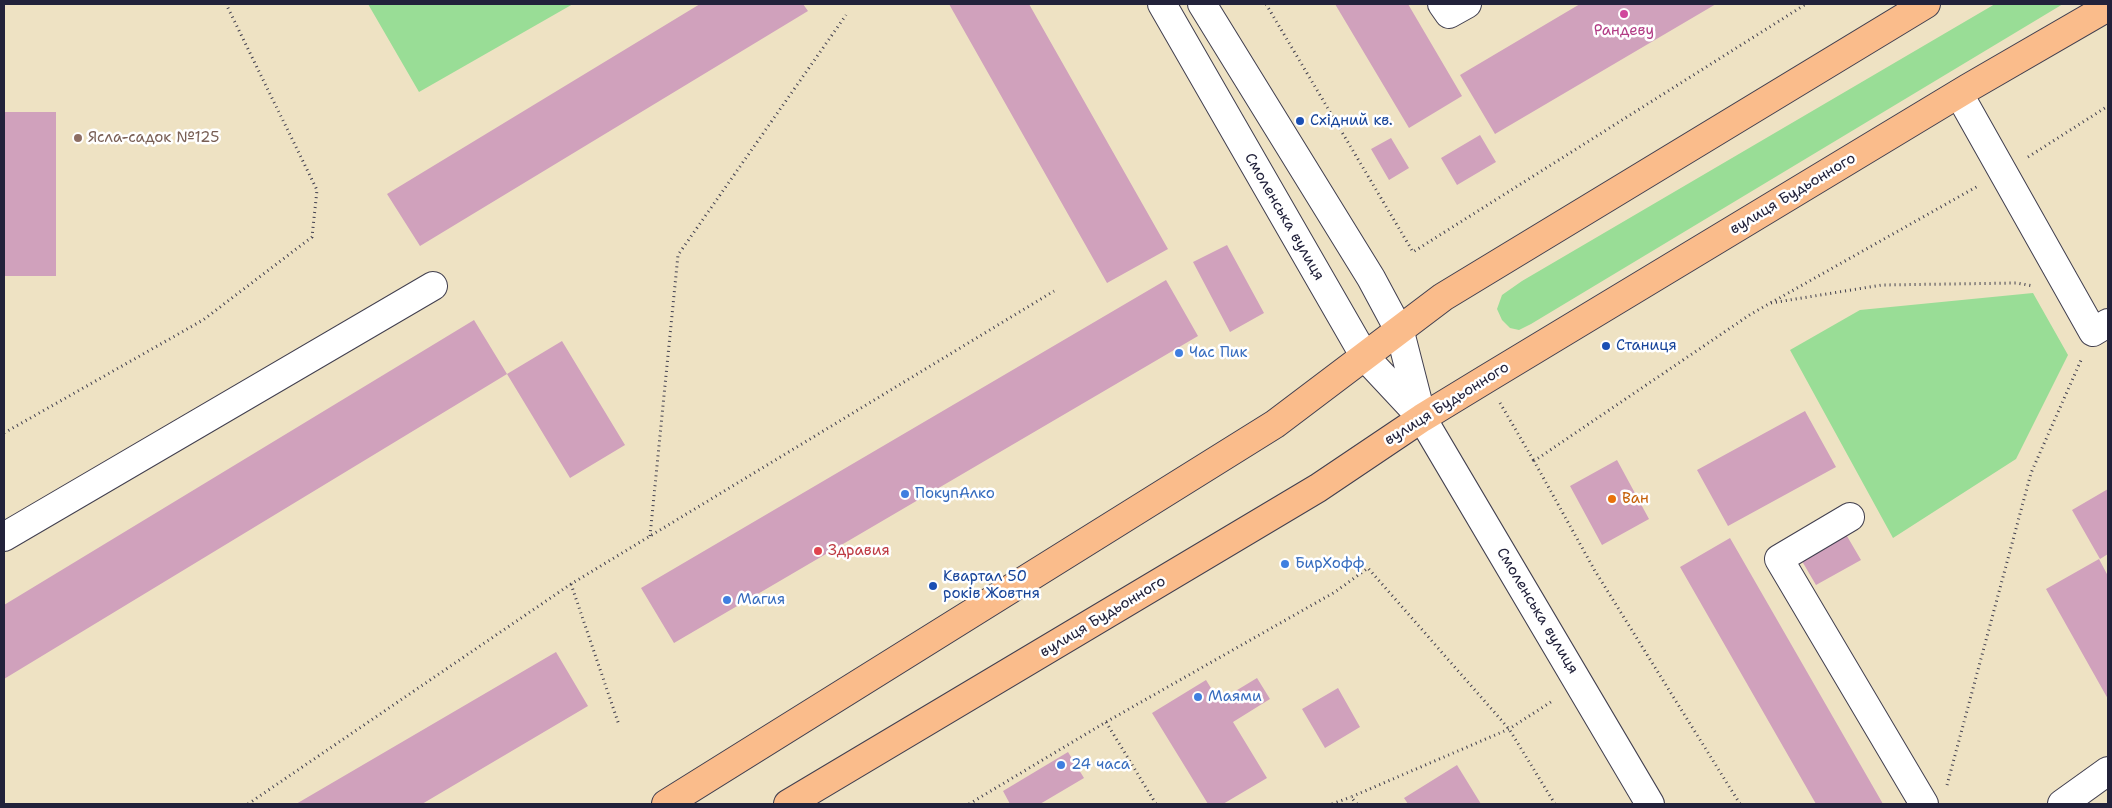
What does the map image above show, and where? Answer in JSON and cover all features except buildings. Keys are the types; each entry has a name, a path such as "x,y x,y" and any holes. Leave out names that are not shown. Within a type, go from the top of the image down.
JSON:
{"main road":[{"path":"666,804 1275,424 1400,332 1443,297 1926,4"},
{"name":"вулиця Будьонного","path":"788,804 1318,488 1422,418 1486,379 2108,7"}],"street":[{"name":"Смоленська вулиця","path":"1162,4 1365,357 1422,418 1650,804"},
{"name":"Смоленська вулиця","path":"1202,4 1371,278 1400,332 1422,418"},
{"path":"1442,4 1449,14 1467,4"},
{"path":"1960,94 2071,293 2100,327"},
{"path":"4,537 433,286"},
{"path":"1850,517 1779,559 1935,799"},
{"path":"2062,804 2108,771"}],"path":[{"path":"4,433 203,320 312,237 317,190 226,4"},
{"path":"1266,4 1412,252 1806,4"},
{"path":"650,536 678,255 846,14"},
{"path":"1534,462 1768,304 2004,172 2108,106"},
{"path":"1768,304 1882,285 2017,283 2071,293"},
{"path":"248,804 571,584 1054,291"},
{"path":"1935,799 2031,473 2100,327"},
{"path":"1486,379 1595,571 1740,804"},
{"path":"969,804 1106,722 1335,592 1368,568 1509,729 1555,804"},
{"path":"571,584 619,725"},
{"path":"1332,804 1509,729 1580,684"},
{"path":"1106,722 1156,804"},
{"path":"1351,797 1357,804"}],"green space":[{"path":"368,4 573,4 419,92"},
{"path":"1995,4 2063,4 1531,324 1519,330 1510,328 1502,320 1497,309 1502,295 1522,281"},
{"path":"2033,293 2068,355 2016,459 1893,538 1790,350 1860,310"}],"place":[{"name":"Рандеву","path":"1624,14"},
{"name":"Східний кв.","path":"1300,121"},
{"name":"Ясла-садок №125","path":"78,138"},
{"name":"Станиця","path":"1606,346"},
{"name":"Час Пик","path":"1179,353"},
{"name":"ПокупАлко","path":"905,494"},
{"name":"Ван","path":"1612,499"},
{"name":"Здравия","path":"818,551"},
{"name":"БирХофф","path":"1285,564"},
{"name":"Квартал 50 років Жовтня","path":"933,586"},
{"name":"Магия","path":"727,600"},
{"name":"Маями","path":"1198,697"},
{"name":"24 часа","path":"1061,765"}]}
